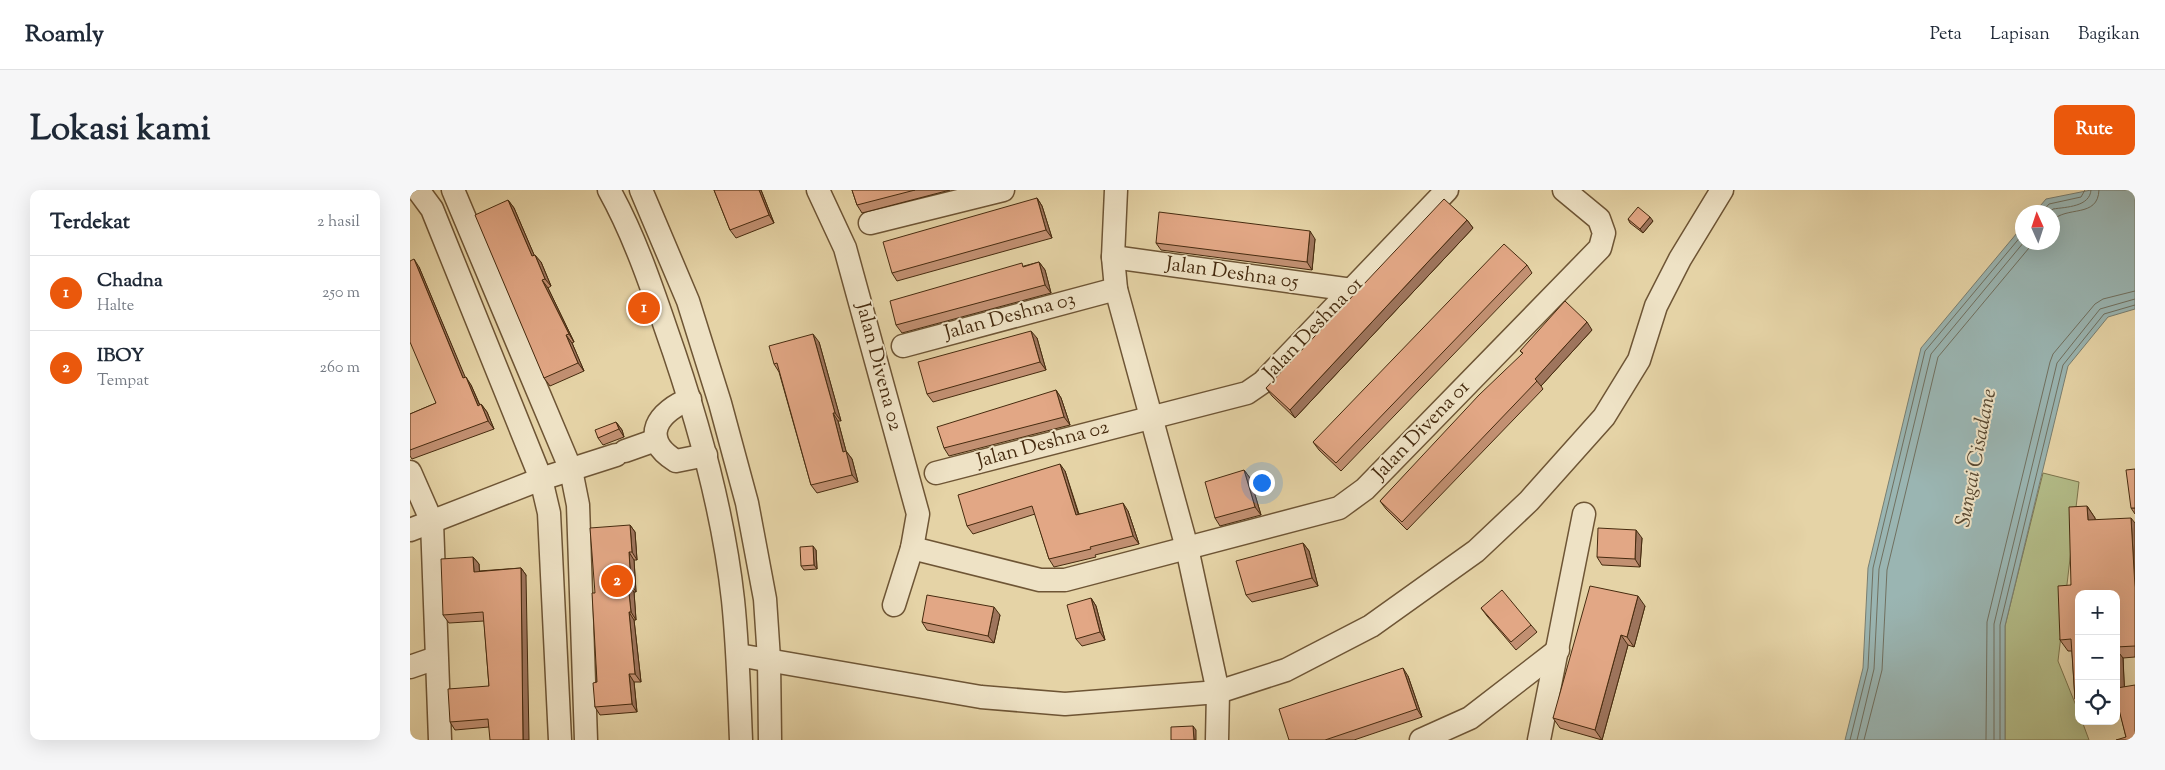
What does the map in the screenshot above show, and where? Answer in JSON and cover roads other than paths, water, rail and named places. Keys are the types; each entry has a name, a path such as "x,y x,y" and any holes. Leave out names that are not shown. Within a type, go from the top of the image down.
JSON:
{"street":[{"path":"418,190 432,209 542,480 549,513 560,740"},
{"path":"608,190 625,222 660,310 690,399 706,455 728,562 738,655 741,740"},
{"path":"641,190 688,301 720,402 749,513 765,599 769,659 770,740"},
{"name":"Jalan Divena 02","path":"818,190 845,248 918,514 912,548 894,605"},
{"path":"870,223 1003,190"},
{"path":"1116,190 1113,257 1116,288 1187,548 1218,692 1217,740"},
{"name":"Jalan Deshna 01","path":"1150,418 1247,393 1263,382 1447,190"},
{"name":"Jalan Divena 01","path":"1187,548 1339,508 1365,489 1600,248 1604,233 1599,218 1564,190"},
{"path":"738,655 981,697 1065,704 1218,692 1286,670 1370,626 1476,551 1529,502 1604,417 1639,360 1656,306 1680,259 1722,190"},
{"path":"432,209 455,192 571,470 578,505 586,740"},
{"name":"Jalan Deshna 05","path":"1113,257 1352,290"},
{"name":"Jalan Deshna 03","path":"904,346 1116,288"},
{"path":"690,399 674,405 662,416 657,427 656,440 663,452 676,461 706,455"},
{"name":"Jalan Deshna 02","path":"936,473 1150,418"},
{"path":"410,530 542,480 656,440"},
{"path":"410,472 432,522 440,740"},
{"path":"1539,740 1584,514"},
{"path":"912,548 1040,580 1065,580 1187,548"},
{"path":"1421,740 1470,718 1558,650"},
{"path":"410,667 436,658"}],"water":[{"name":"Sungai Cisadane","path":"2091,190 2135,190 2135,309 2108,317 2068,366 2005,626 2005,740 1845,740 1863,668 1868,568 1921,348 2015,235 2015,250 2060,250 2060,205 2041,205 2046,199"}],"place":[{"name":"Chadna","path":"644,308"},
{"name":"IBOY","path":"617,581"}]}
